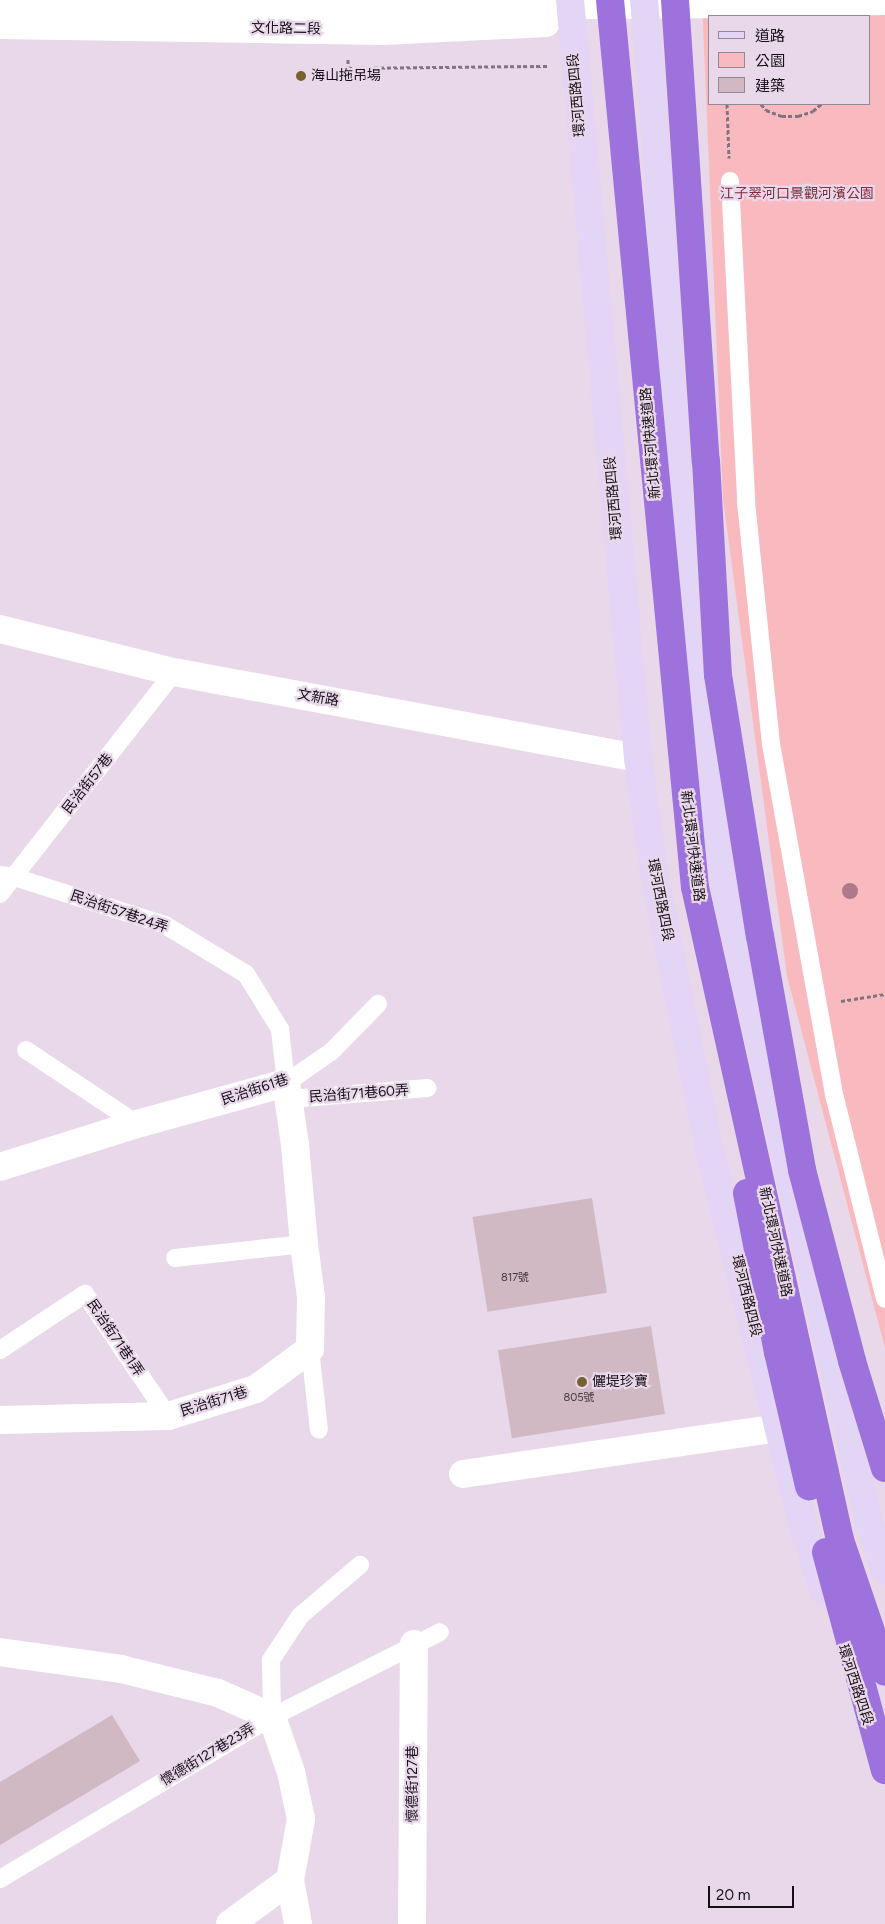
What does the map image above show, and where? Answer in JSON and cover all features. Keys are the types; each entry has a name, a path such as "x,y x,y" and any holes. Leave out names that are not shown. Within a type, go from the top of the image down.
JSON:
{"highway":[{"name":"新北環河快速道路","path":"610,0 695,887 840,1540 885,1672"},
{"path":"675,0 704,422 718,675 760,936 802,1170 852,1362 885,1468"},
{"path":"728,1033 748,1204 778,1352 813,1504 885,1770"}],"main road":[{"path":"644,0 654,103 691,684 724,887 870,1526 885,1571"},
{"name":"環河西路四段","path":"571,11 638,758 655,877 708,1143 800,1516 885,1776"}],"street":[{"path":"0,4 204,8 885,1"},
{"name":"文化路二段","path":"0,25 382,31 511,12 571,11"},
{"name":"文新路","path":"0,629 174,672 638,758"},
{"path":"288,1091 311,1297 310,1349"},
{"name":"民治街61巷","path":"0,1167 137,1124 288,1091"},
{"name":"民治街71巷","path":"0,1420 168,1416 256,1390 310,1349"},
{"path":"463,1474 778,1428"},
{"name":"懷德街127巷","path":"412,1924 414,1644"},
{"path":"0,1652 121,1669 218,1693 272,1717"},
{"name":"懷德街127巷23弄","path":"272,1717 291,1772 300,1818 290,1880"},
{"path":"230,1924 290,1880 298,1924"}],"lane":[{"path":"730,181 746,502 772,744 835,1098 885,1300"},
{"name":"民治街57巷","path":"0,894 7,876 174,672"},
{"name":"民治街57巷24弄","path":"7,876 165,925 246,974 280,1029 288,1091"},
{"name":"民治街61巷","path":"288,1091 332,1052 378,1004"},
{"path":"26,1050 137,1124"},
{"name":"民治街71巷60弄","path":"288,1091 428,1088"},
{"path":"175,1258 304,1244"},
{"name":"民治街71巷1弄","path":"0,1350 85,1294 168,1416"},
{"path":"310,1349 319,1430"},
{"path":"360,1566 300,1616 271,1660 272,1717 440,1632"},
{"name":"懷德街127巷23弄","path":"0,1879 272,1717"}],"path":[{"path":"727,105 730,181"},
{"path":"762,105 766,110 782,116 805,114 813,111 820,105"},
{"path":"818,1005 885,994"}],"green space":[{"name":"江子翠河口景觀河濱公園","path":"702,0 885,0 885,1348 787,976 723,499"}],"building":[{"path":"592,1198 607,1293 488,1312 472,1217"},
{"name":"儷堤珍寶","path":"651,1326 665,1414 512,1438 498,1350"},
{"path":"112,1715 140,1761 0,1845 0,1782"}],"place":[{"name":"海山拖吊場","path":"301,76"},
{"name":"儷堤珍寶","path":"582,1382"}]}
